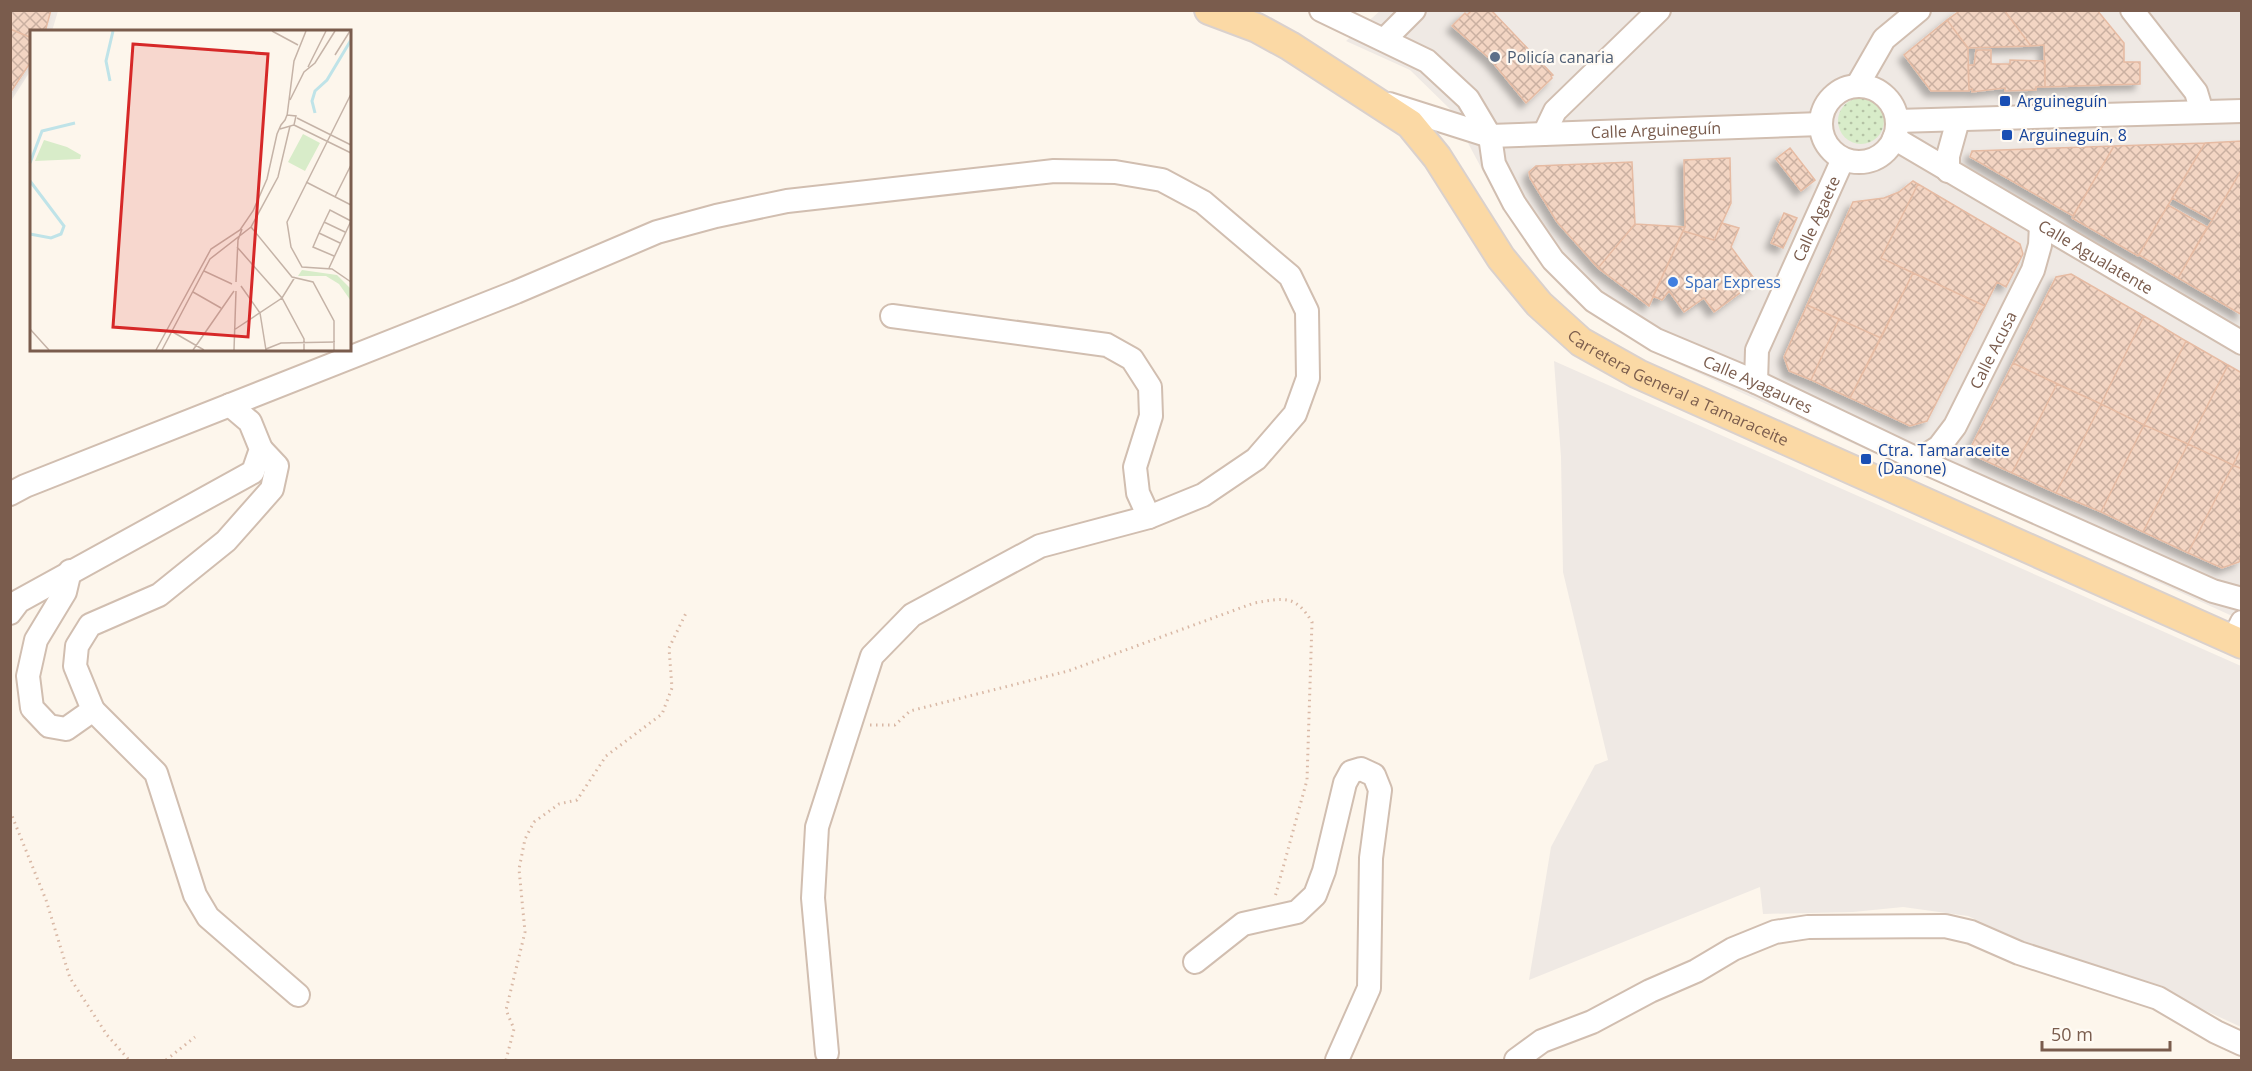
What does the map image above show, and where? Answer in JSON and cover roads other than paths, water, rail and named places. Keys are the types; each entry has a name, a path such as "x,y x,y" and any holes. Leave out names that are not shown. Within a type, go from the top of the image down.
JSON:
{"main road":[{"name":"Carretera General a Tamaraceite","path":"1209,10 1257,28 1290,46 1410,124 1423,138 1501,258 1539,304 1581,342 1638,374 2239,635"}],"street":[{"name":"Calle Ayagaures","path":"1321,10 1427,61 1468,99 1490,136 1494,164 1514,203 1553,260 1594,301 1656,340 1756,382 1919,460 2214,591 2241,599"},
{"path":"1385,39 1414,10"},
{"path":"1544,134 1555,111 1659,10"},
{"path":"1857,86 1884,39 1919,10"},
{"path":"2132,10 2196,92 2202,112"},
{"path":"1857,86 1868,87 1880,92 1888,100 1894,110 1896,130 1888,149 1878,157 1855,162 1843,159 1827,145 1821,124 1822,112 1827,102 1845,88 1857,86"},
{"path":"1375,100 1490,136"},
{"path":"1896,130 1958,120 2241,111"},
{"path":"1948,171 1948,156 1958,120"},
{"name":"Calle Arguineguín","path":"1490,136 1821,124"},
{"name":"Calle Agualatente","path":"1896,130 1948,171 2241,343"},
{"name":"Calle Agaete","path":"1756,382 1757,350 1843,159"},
{"path":"10,494 25,486 516,292 657,232 716,216 787,201 1054,171 1115,172 1162,180 1203,202 1290,276 1306,311 1308,378 1295,414 1256,459 1203,495 1149,517 1040,546 912,615 872,656 817,827 813,898 827,1053"},
{"name":"Calle Acusa","path":"1919,460 1939,447 1955,426 2033,270 2040,245 2041,225"},
{"path":"892,316 1107,345 1132,359 1150,387 1151,417 1135,467 1137,493 1149,517"},
{"path":"230,405 250,422 261,449 277,466 272,489 226,541 159,595 90,625 77,646 75,666 93,710 156,772 195,896 208,917 298,995"},
{"path":"10,613 19,601 70,571 253,472 261,449"},
{"path":"70,571 65,592 36,640 27,676 32,708 49,726 66,729 93,710"},
{"path":"1196,962 1243,924 1297,912 1315,895 1324,871 1345,783 1352,772 1361,769 1374,775 1380,790 1371,858 1369,988 1337,1060"},
{"path":"1516,1060 1542,1041 1592,1022 1650,991 1696,971 1733,949 1775,932 1808,927 1945,926 1971,932 2019,953 2158,998 2241,1044"}],"place":[{"name":"Policía canaria","path":"1495,57"},
{"name":"Arguineguín","path":"2005,101"},
{"name":"Arguineguín, 8","path":"2007,135"},
{"name":"Spar Express","path":"1673,282"},
{"name":"Ctra. Tamaraceite (Danone)","path":"1866,459"}]}
